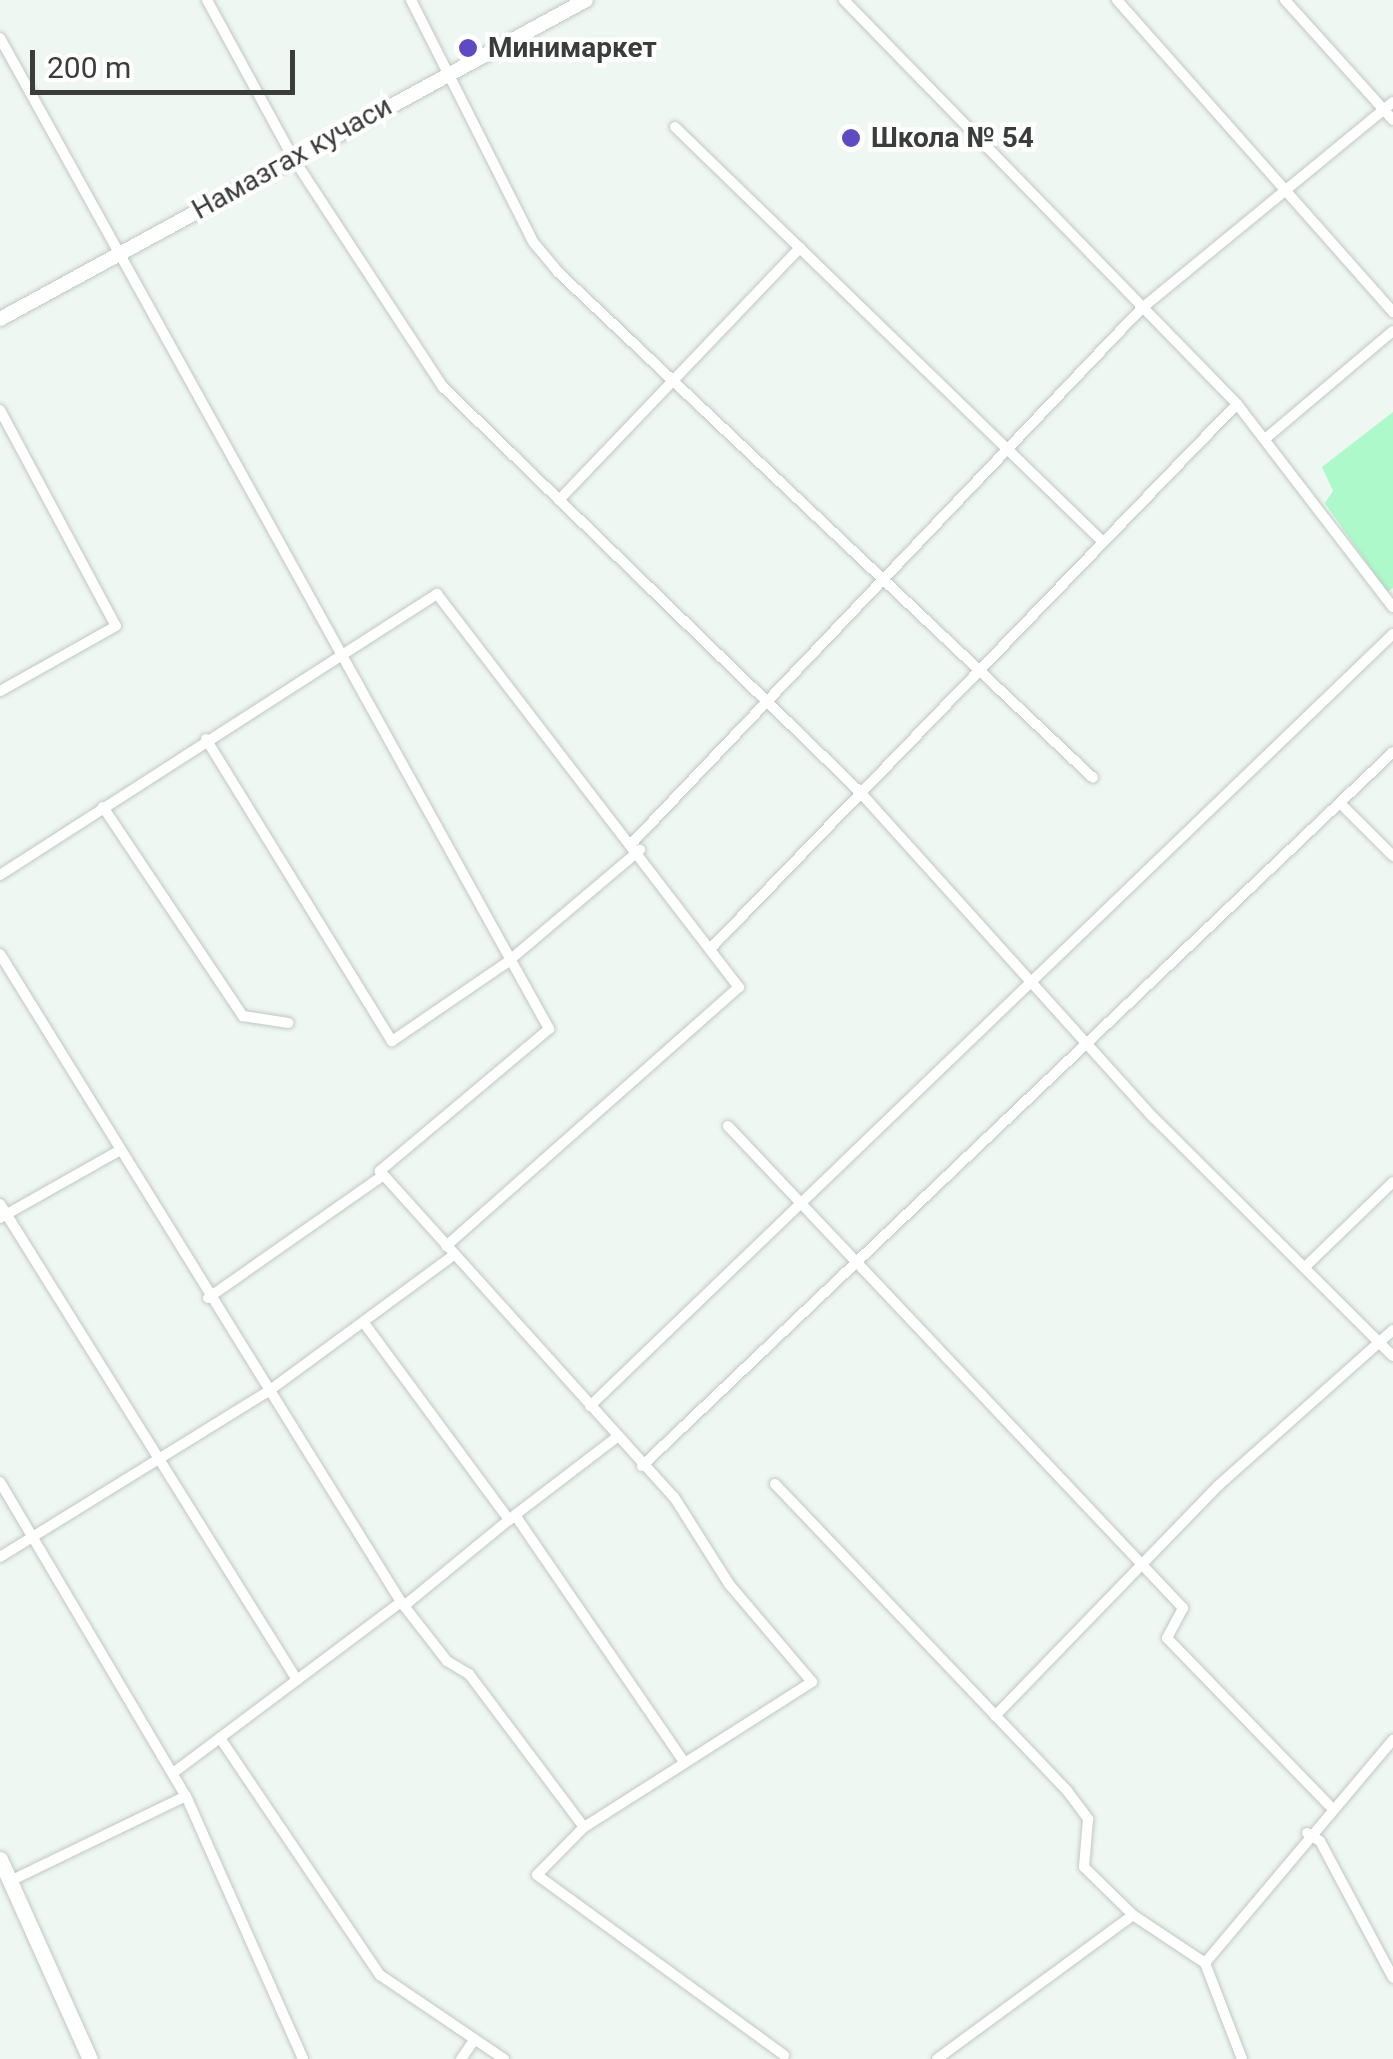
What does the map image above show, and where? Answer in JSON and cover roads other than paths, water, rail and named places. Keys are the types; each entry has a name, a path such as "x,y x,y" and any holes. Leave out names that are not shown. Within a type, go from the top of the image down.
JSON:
{"main road":[{"path":"0,1859 90,2059"}],"street":[{"path":"207,0 293,158 442,387 860,792 1091,1044 1393,1356"},
{"path":"411,0 452,71 534,244 672,380 1093,778"},
{"name":"Намазгах кучаси","path":"0,319 586,0"},
{"path":"844,0 1141,310 1237,404 1393,607"},
{"path":"1116,0 1393,312"},
{"path":"1285,0 1389,106 1393,120"},
{"path":"0,38 505,964 547,1034 382,1161 382,1176 642,1466 812,1682 584,1827 538,1875 784,2054"},
{"path":"206,738 392,1041 505,964 637,846 1141,310 1288,196 1389,106"},
{"path":"674,127 1100,539"},
{"path":"559,500 800,248"},
{"path":"1266,438 1393,331"},
{"path":"714,946 1100,539 1237,404"},
{"path":"0,410 116,626 0,691"},
{"path":"0,875 335,654 437,594 714,946 735,992 364,1323 266,1393 0,1557"},
{"path":"590,1406 798,1201 1036,984 1393,634"},
{"path":"642,1466 854,1262 1091,1044 1393,752"},
{"path":"1340,804 1393,856"},
{"path":"102,807 243,1016 288,1023"},
{"path":"0,954 266,1393 403,1604 446,1661 469,1674 584,1827"},
{"path":"728,1126 1183,1608 1167,1638 1329,1805"},
{"path":"120,1150 2,1212 297,1680"},
{"path":"208,1298 382,1176"},
{"path":"1306,1267 1393,1182"},
{"path":"364,1323 512,1518 684,1762"},
{"path":"996,1716 1143,1563 1393,1330"},
{"path":"173,1773 403,1604 617,1437"},
{"path":"0,1482 186,1796 303,2059"},
{"path":"775,1484 996,1716 1088,1819 1084,1867 1133,1915 1205,1963 1242,2059"},
{"path":"220,1738 380,1974 504,2059"},
{"path":"1205,1963 1329,1805 1393,1740"},
{"path":"10,1881 186,1796"},
{"path":"1307,1833 1320,1841 1393,1978"},
{"path":"938,2059 1133,1915"},
{"path":"461,2059 475,2039"}],"place":[{"name":"Минимаркет","path":"468,48"},
{"name":"Школа № 54","path":"851,138"}]}
